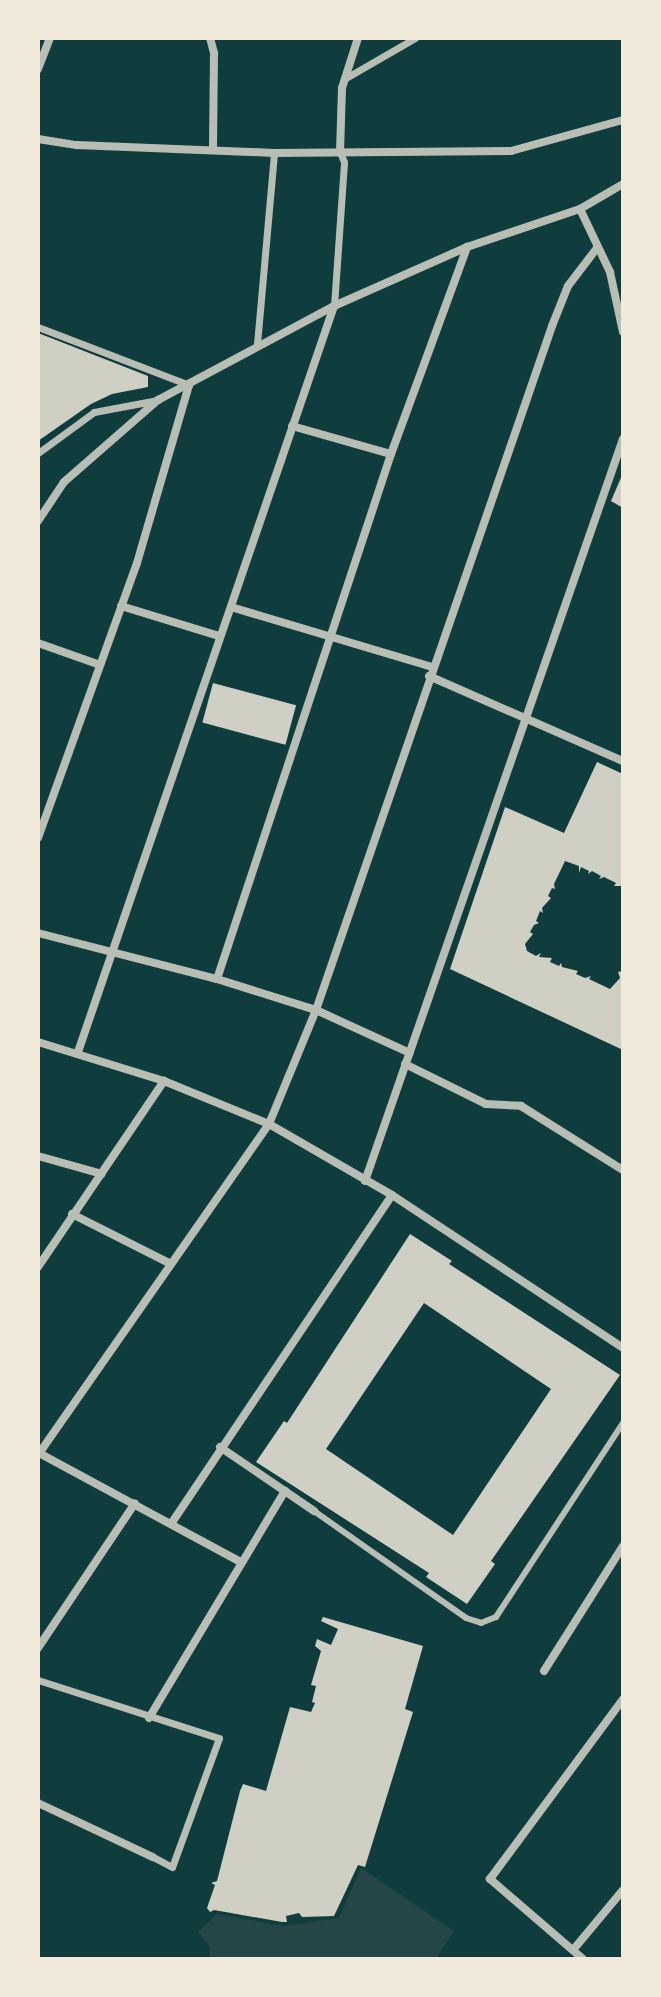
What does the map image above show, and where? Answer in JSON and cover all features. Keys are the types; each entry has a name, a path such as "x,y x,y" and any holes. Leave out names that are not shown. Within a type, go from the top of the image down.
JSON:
{"street":[{"path":"38,69 50,38"},
{"path":"210,38 214,53 213,149"},
{"path":"78,1052 110,950 334,306 344,162 340,152 344,79 358,38"},
{"path":"344,79 415,38"},
{"path":"38,139 77,145 274,153 511,151 623,120"},
{"path":"257,344 274,153"},
{"path":"38,453 94,412 158,400 257,344 334,306 467,247 580,209 623,184"},
{"path":"580,209 610,272 623,332"},
{"path":"217,979 391,454 467,247"},
{"path":"241,1562 38,1454 269,1124 316,1010 430,672 568,286 597,248"},
{"path":"38,327 189,385"},
{"path":"38,838 121,606 189,385"},
{"path":"38,521 64,482 158,400"},
{"path":"292,426 391,454"},
{"path":"365,1181 623,439"},
{"path":"121,606 219,636"},
{"path":"231,607 329,636 430,672 623,761"},
{"path":"38,643 100,665"},
{"path":"38,933 217,979 316,1010 410,1053"},
{"path":"38,1042 164,1081 269,1124 392,1195 623,1348"},
{"path":"405,1064 486,1104 521,1106 623,1170"},
{"path":"38,1267 164,1081"},
{"path":"38,1156 102,1174"},
{"path":"171,1524 392,1195"},
{"path":"72,1214 169,1263"},
{"path":"220,1447 314,1511"},
{"path":"149,1718 285,1491"},
{"path":"38,1648 135,1503"},
{"path":"544,1671 623,1546"},
{"path":"38,1680 219,1738 172,1867 38,1803"},
{"path":"583,1959 490,1879 623,1699"},
{"path":"573,1950 623,1890"}],"lane":[{"path":"314,1511 466,1618 481,1623 496,1617 623,1423"}],"shaded area":[{"path":"361,1868 454,1931 436,1959 210,1959 210,1947 198,1932 217,1914 283,1926 339,1918"}],"building":[{"path":"38,333 148,376 148,387 112,394 91,404 38,441"},
{"path":"623,473 623,508 611,501"},
{"path":"213,683 296,705 285,745 202,723"},
{"path":"597,762 623,774 623,886 614,886 616,883 604,877 599,879 601,876 592,871 588,874 589,871 581,867 579,873 579,866 565,861 554,884 555,889 552,888 548,896 551,898 542,908 543,913 540,911 536,921 539,923 534,925 530,932 533,934 525,944 527,951 536,956 541,953 539,957 552,958 550,962 559,966 561,963 562,967 578,971 576,974 585,978 591,976 589,979 610,989 620,978 618,972 623,971 623,1050 450,969 505,807 564,833"},
{"path":"410,1234 452,1261 449,1264 620,1375 491,1561 495,1564 467,1604 426,1577 429,1573 256,1462 284,1421 287,1423","holes":["424,1303 551,1389 453,1535 326,1449"]},
{"path":"323,1617 423,1646 405,1709 413,1712 365,1867 358,1865 334,1916 302,1917 299,1913 286,1916 287,1922 282,1922 214,1910 210,1912 207,1908 215,1885 211,1883 217,1881 243,1784 266,1791 290,1707 311,1712 315,1703 312,1702 316,1686 311,1685 321,1651 315,1646 317,1639 331,1645 338,1629 321,1621"}]}
